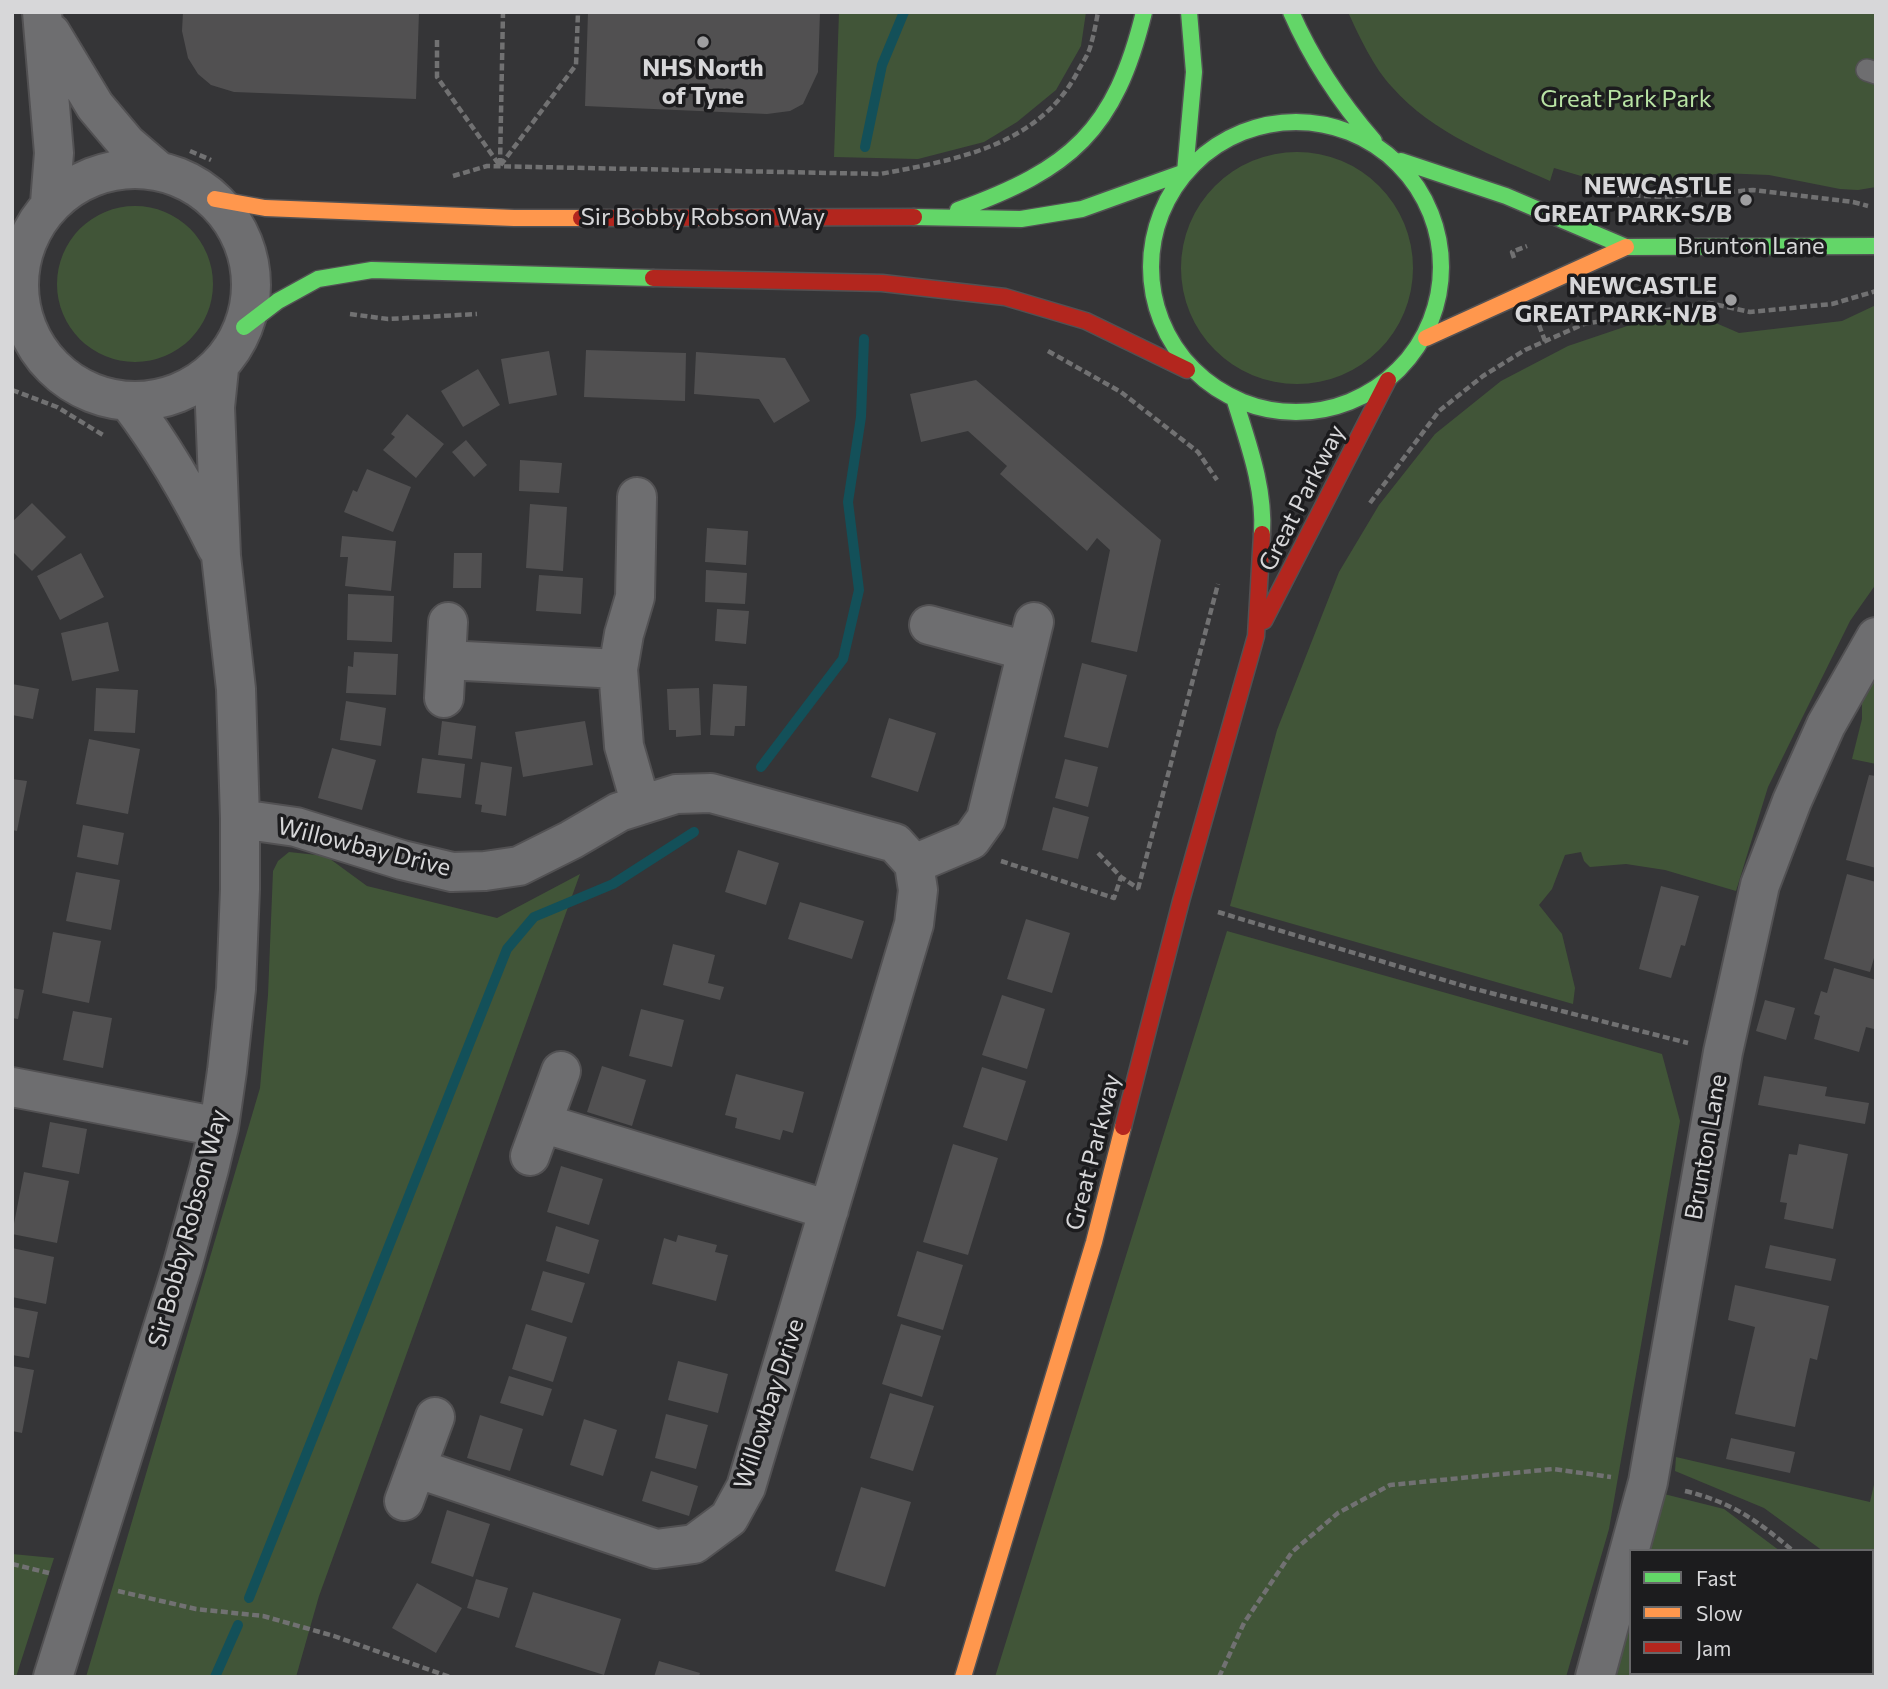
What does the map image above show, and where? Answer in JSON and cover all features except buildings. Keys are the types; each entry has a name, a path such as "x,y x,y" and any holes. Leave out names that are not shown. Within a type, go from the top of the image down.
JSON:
{"street":[{"path":"936,217 989,200 1027,182 1055,166 1086,139 1108,109 1128,72 1140,37 1144,12"},
{"name":"Great Parkway","path":"1185,172 1196,74 1194,34 1189,12"},
{"name":"Great Parkway","path":"1291,12 1323,74 1348,111 1374,141 1401,161 1420,188 1432,215 1440,245 1437,310 1426,338 1410,360 1388,380 1349,398 1313,406 1274,407 1235,401 1217,392 1187,370 1172,348 1159,319 1153,290 1151,261 1164,208 1185,172 1208,154 1239,137 1275,126 1307,123 1338,128 1374,141"},
{"path":"43,15 64,58 95,106 127,145 169,158"},
{"path":"43,15 54,153 50,203"},
{"path":"169,158 172,173 197,185 217,181 240,237 246,261 248,303 244,327 234,349 219,369 192,388 161,400 129,402 102,397 77,386 55,369 39,347 22,299 20,249 38,219 64,190 100,173 169,158"},
{"name":"Brunton Lane","path":"1401,161 1506,196 1626,247"},
{"name":"Sir Bobby Robson Way","path":"217,181 265,208 514,218 1021,219 1082,209 1185,172"},
{"name":"Brunton Lane","path":"1426,338 1626,247 1874,241"},
{"path":"244,327 278,301 308,284 341,274 372,270 883,283 1004,297 1044,307 1086,321 1187,370"},
{"path":"12,358 55,369"},
{"name":"Sir Bobby Robson Way","path":"53,1677 182,1267 219,1127 236,989 240,819 236,689 221,556 215,407 219,369"},
{"name":"Great Parkway","path":"963,1677 1094,1242 1181,901 1256,636 1388,380"},
{"name":"Great Parkway","path":"1235,401 1251,452 1263,521 1256,636"},
{"name":"Sir Bobby Robson Way","path":"129,402 159,444 197,507 221,556"},
{"path":"637,497 635,597 624,634 618,669 624,746 641,805"},
{"path":"444,698 448,622"},
{"path":"914,864 971,840 986,819 1030,637 929,625"},
{"name":"Brunton Lane","path":"1630,1549 1648,1482 1723,1052 1760,885 1792,801 1826,725 1876,637"},
{"path":"446,660 618,669"},
{"name":"Willowbay Drive","path":"240,819 296,827 402,860 452,872 485,871 519,866 619,813 641,805 676,794 711,793 895,843 914,864 918,890 914,924 746,1487 729,1518 694,1544 656,1549 410,1485 435,1417"},
{"path":"561,1071 536,1139 829,1210"},
{"path":"12,1087 219,1127"},
{"name":"Brunton Lane","path":"1595,1677 1629,1552"}],"path":[{"path":"500,166 503,12"},
{"path":"500,166 576,65 578,12"},
{"path":"451,176 488,166 880,174 940,163 986,149 1032,126 1066,94 1091,46 1098,12"},
{"path":"437,40 437,77 500,166"},
{"path":"169,158 217,181"},
{"path":"1591,194 1664,197 1753,190 1853,202 1876,208"},
{"path":"1365,510 1439,411 1483,376 1525,350 1584,324 1709,303 1751,312 1832,304 1876,291"},
{"path":"339,312 388,319 490,314"},
{"path":"1038,347 1121,392 1198,452 1218,482"},
{"path":"12,390 57,407 104,436"},
{"path":"1138,889 1219,583"},
{"path":"957,846 1114,898 1121,877"},
{"path":"1098,853 1121,877 1138,889 1467,987 1723,1052"},
{"path":"1219,1677 1244,1623 1292,1552 1338,1513 1390,1485 1553,1469 1648,1482 1706,1496 1742,1511 1790,1549"},
{"path":"82,1583 196,1609 262,1615 334,1636 450,1677"}],"green space":[{"path":"839,12 1086,12 1081,46 1056,90 1017,122 984,142 918,159 834,157"},
{"name":"Great Park Park","path":"1348,12 1876,12 1876,187 1840,189 1769,175 1721,173 1660,184 1615,186 1554,168 1550,181 1465,142 1408,104 1379,71"},
{"path":"1297,152 1341,161 1379,186 1404,224 1413,268 1404,312 1379,350 1341,375 1297,384 1253,375 1215,350 1190,312 1181,268 1190,224 1215,186 1253,161"},
{"path":"135,206 165,212 190,229 207,254 213,284 207,314 190,339 165,356 135,362 105,356 80,339 63,314 57,284 63,254 80,229 105,212"},
{"path":"1876,305 1876,584 1850,621 1768,787 1736,891 1665,870 1626,864 1590,867 1581,852 1565,855 1552,889 1539,905 1562,934 1575,988 1573,1004 1230,906 1277,730 1339,572 1379,505 1435,434 1501,381 1568,346 1636,323 1702,317 1739,333 1842,321"},
{"path":"1876,677 1876,764 1852,759 1862,719 1862,700"},
{"path":"289,852 326,856 367,886 497,918 580,874 319,1596 296,1677 86,1677 260,1088 268,995 273,871 278,861"},
{"path":"1227,931 1662,1054 1680,1121 1609,1529 1566,1677 995,1677"},
{"path":"1676,1457 1870,1502 1876,1476 1876,1604 1874,1549 1820,1549 1764,1508 1675,1471"},
{"path":"1664,1494 1724,1509 1777,1549 1649,1549"},
{"path":"12,1554 54,1558 16,1677 12,1677"},
{"path":"1629,1620 1629,1675 1874,1675 1874,1658 1876,1662 1876,1677 1613,1677"}],"waterway":[{"path":"865,147 882,65 904,12"},
{"path":"761,767 843,659 859,590 848,502 861,417 864,339"},
{"path":"249,1598 507,949 534,917 613,884 694,832"},
{"path":"215,1677 238,1625"}],"traffic: fast":[{"path":"958,210 1031,178 1059,161 1082,140 1102,116 1119,87 1144,12"},
{"path":"914,217 1021,219 1082,209 1185,172 1194,72 1189,12"},
{"path":"1291,12 1328,80 1374,141"},
{"path":"1296,122 1338,128 1364,139 1388,155 1408,175 1424,199 1435,225 1441,267 1435,309 1424,335 1408,359 1388,379 1364,395 1338,406 1296,412 1254,406 1228,395 1204,379 1184,359 1168,335 1157,309 1151,267 1157,225 1168,199 1184,175 1204,155 1228,139 1254,128 1296,122"},
{"path":"1401,161 1506,196 1626,247 1876,246"},
{"path":"244,327 278,301 318,279 372,270 653,278"},
{"path":"1235,401 1258,483 1262,534"}],"traffic: slow":[{"path":"215,199 265,208 514,218 581,218"},
{"path":"1426,338 1626,247"},
{"path":"963,1677 1094,1242 1123,1127"}],"traffic: jam":[{"path":"581,218 914,217"},
{"path":"653,278 882,283 1005,297 1086,321 1187,370"},
{"path":"1264,621 1388,380"},
{"path":"1123,1127 1181,901 1256,636 1262,534"}],"place":[{"name":"NHS North of Tyne","path":"703,42"},
{"name":"NEWCASTLE GREAT PARK-S/B","path":"1746,200"},
{"name":"NEWCASTLE GREAT PARK-N/B","path":"1731,300"}]}
